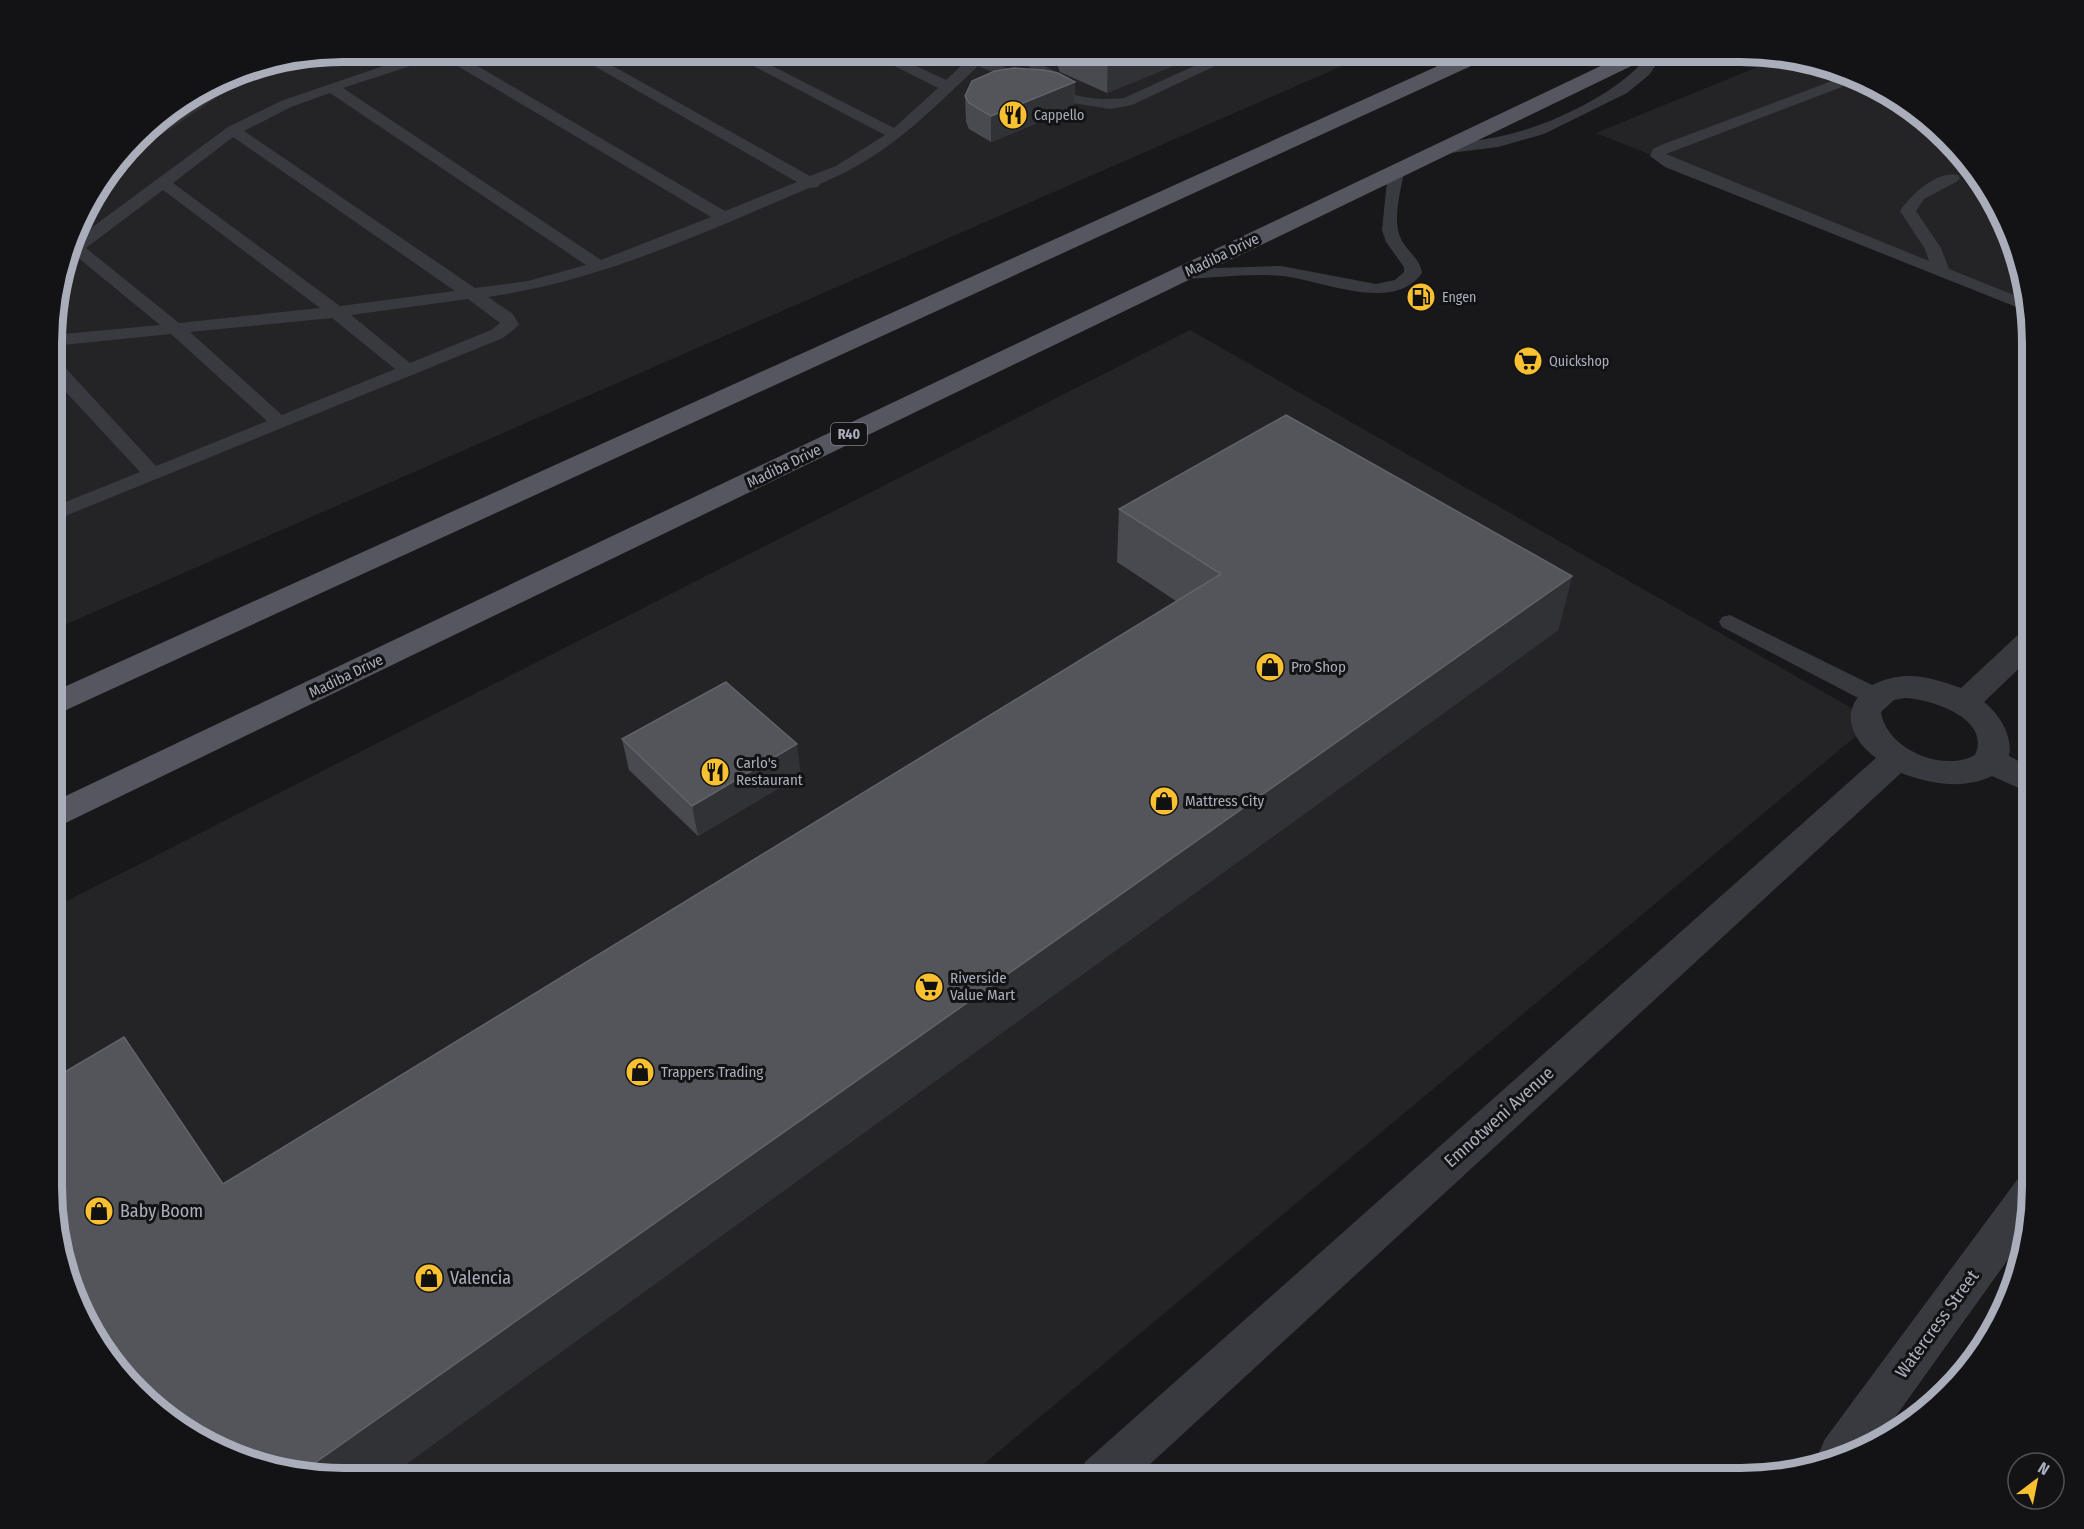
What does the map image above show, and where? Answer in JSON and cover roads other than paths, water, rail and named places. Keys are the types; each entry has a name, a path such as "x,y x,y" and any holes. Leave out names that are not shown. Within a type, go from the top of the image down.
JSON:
{"main road":[{"path":"62,701 1464,62"},
{"name":"Madiba Drive","path":"62,814 1624,62"}],"street":[{"path":"1964,703 2022,648"},
{"path":"1905,687 1945,694 1964,703 1989,725 1995,738 1995,750 1989,760 1966,771 1949,772 1914,765 1881,746 1870,732 1864,719 1866,706 1874,696 1887,689 1905,687"},
{"name":"Emnotweni Avenue","path":"1112,1468 1898,757"},
{"path":"1989,760 2022,777"},
{"name":"Watercress Street","path":"1847,1447 2022,1207"}],"lane":[{"path":"79,245 233,130 286,104 408,62"},
{"path":"461,62 724,218"},
{"path":"595,62 812,184"},
{"path":"753,62 896,135"},
{"path":"896,62 949,87"},
{"path":"62,340 336,312 473,294 528,286 600,266 812,184 868,155 896,135 975,62"},
{"path":"994,62 1080,102 1111,107 1216,62"},
{"path":"1033,62 1042,72 1127,102"},
{"path":"1442,149 1498,142 1539,131 1622,90 1644,72 1651,62"},
{"path":"1845,81 1659,152 1658,156 1671,164 2019,303"},
{"path":"331,87 600,266"},
{"path":"62,510 497,334 510,325 507,318 473,294 233,130"},
{"path":"1184,273 1281,271 1359,288 1376,289 1401,285 1413,273 1413,266 1392,239 1390,228 1396,171"},
{"path":"1941,272 1934,248 1911,219 1908,211 1918,196 1952,178"},
{"path":"162,182 336,312 408,370"},
{"path":"76,253 175,328 279,423"},
{"path":"62,376 152,474"},
{"path":"1730,622 1874,696"}],"place":[{"name":"Cappello","path":"1013,115"},
{"name":"Engen","path":"1421,297"},
{"name":"Quickshop","path":"1528,361"},
{"name":"Pro Shop","path":"1270,667"},
{"name":"Carlo's Restaurant","path":"715,772"},
{"name":"Mattress City","path":"1164,801"},
{"name":"Riverside Value Mart","path":"929,987"},
{"name":"Trappers Trading","path":"640,1072"},
{"name":"Baby Boom","path":"99,1211"},
{"name":"Valencia","path":"429,1278"}]}
